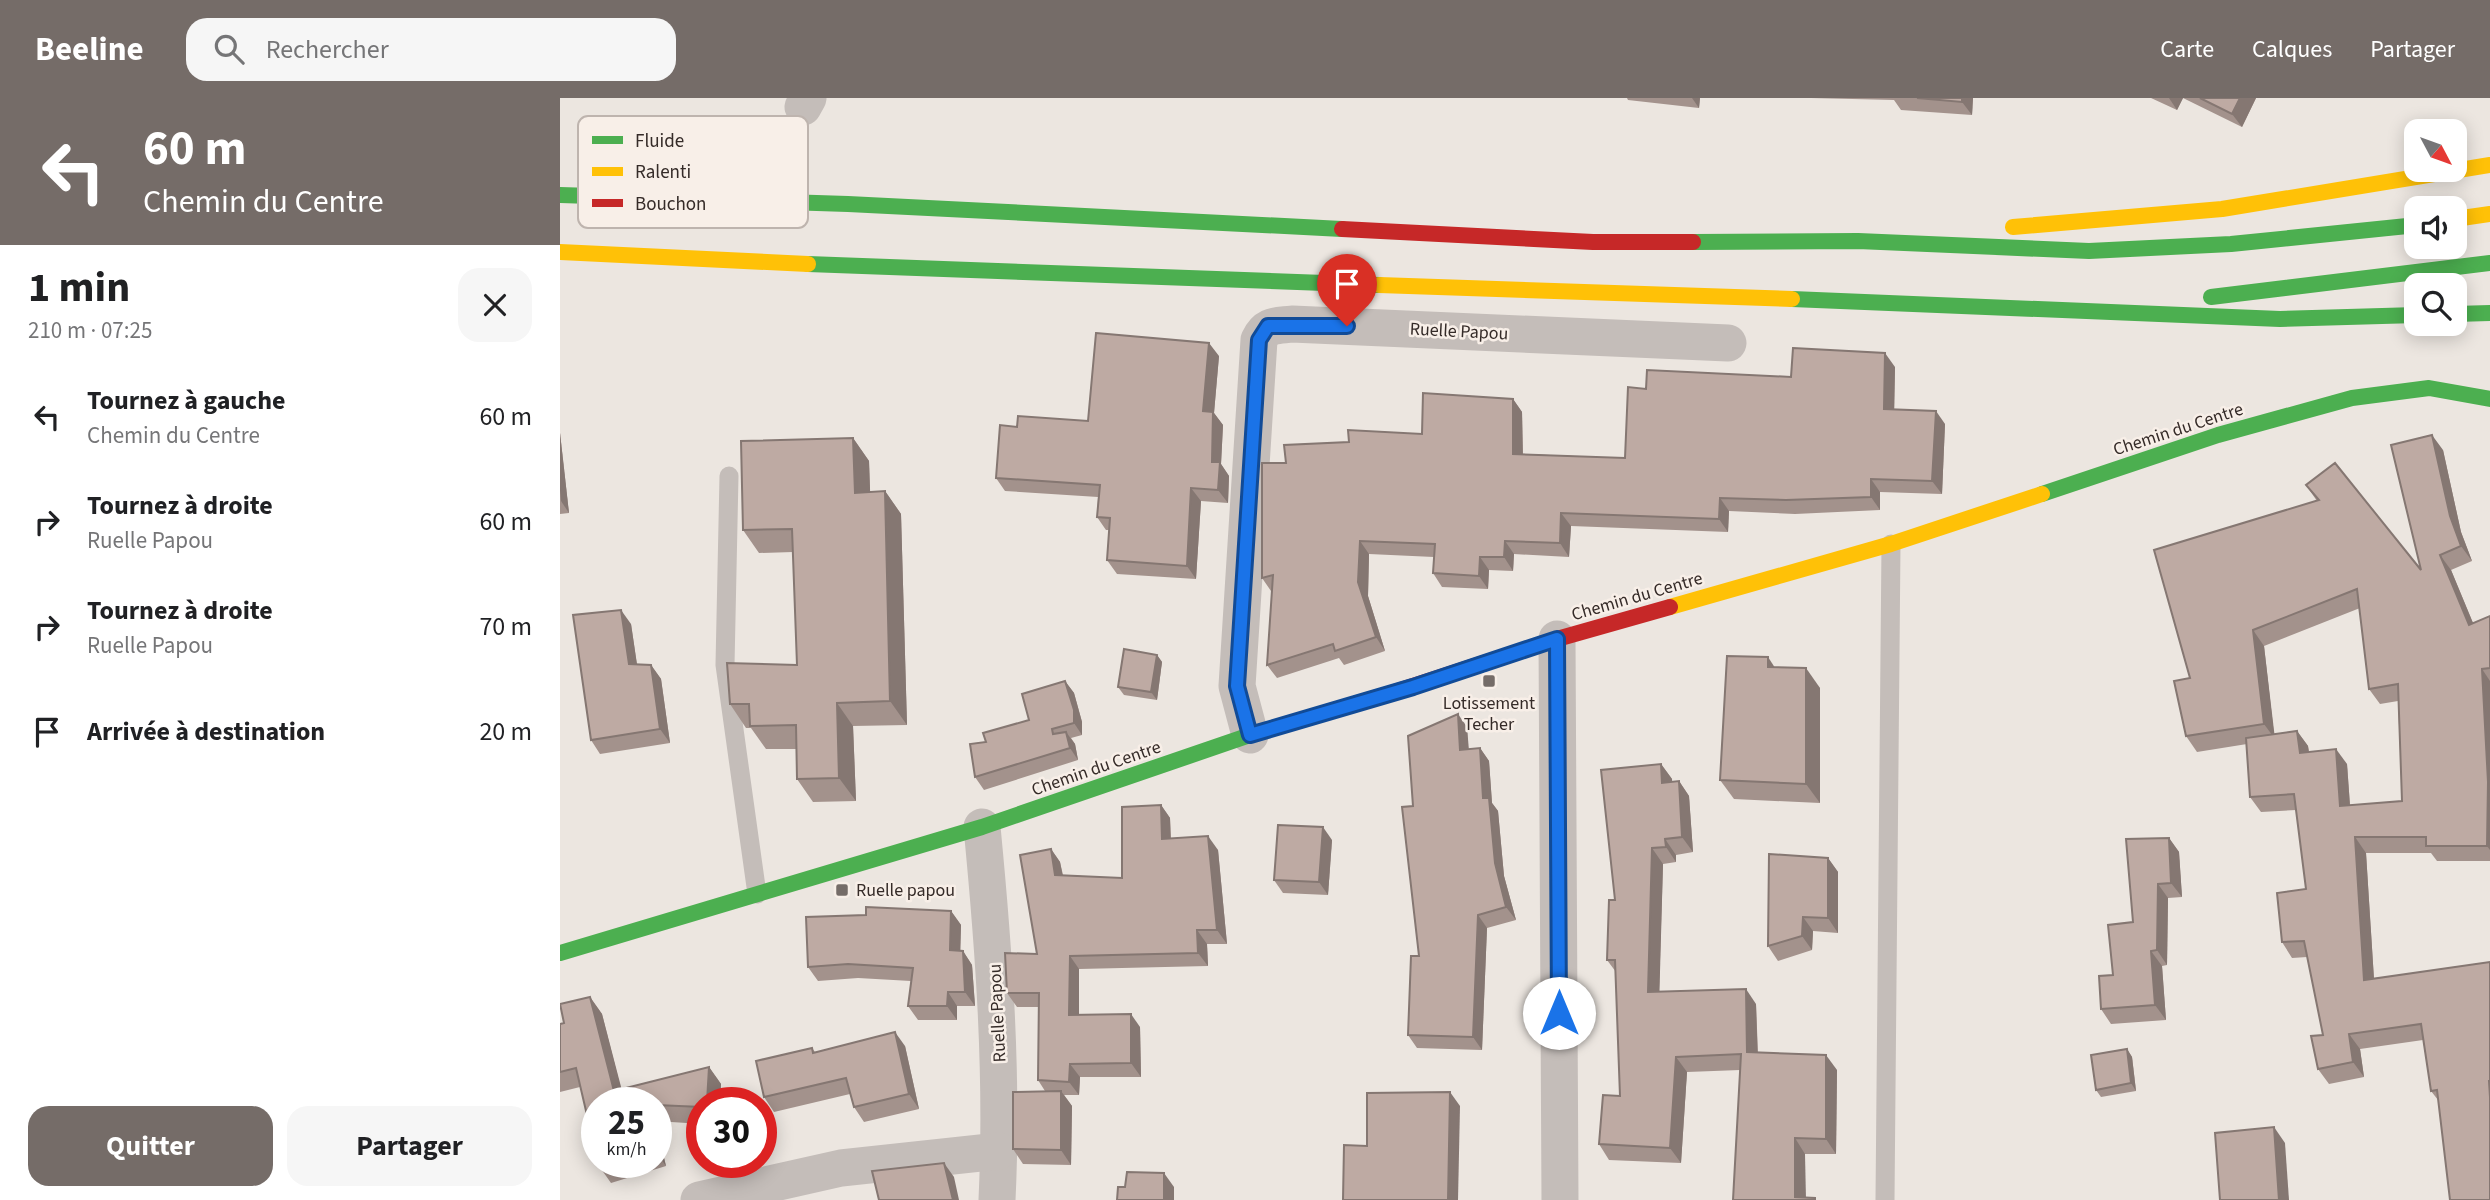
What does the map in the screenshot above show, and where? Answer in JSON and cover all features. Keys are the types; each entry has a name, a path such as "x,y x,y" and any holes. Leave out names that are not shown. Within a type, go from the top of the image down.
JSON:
{"main road":[{"path":"1857,240 2222,209 2490,165"},
{"path":"560,195 578,196"},
{"path":"808,203 1593,242 1857,240 2090,251 2231,244 2404,226"},
{"path":"2467,217 2490,214"},
{"path":"560,252 927,271 2108,310 2280,319 2404,315"},
{"path":"2108,310 2490,262"},
{"path":"2467,314 2490,313"},
{"name":"Chemin du Centre","path":"560,953 982,827 1250,735 1413,687 1557,639 1891,544 2218,435 2352,398 2429,388 2490,399"}],"street":[{"name":"Ruelle Papou","path":"1250,735 1237,686 1259,340 1268,326 1292,324 1728,343"},
{"path":"1557,639 1560,1200"},
{"name":"Ruelle Papou","path":"982,827 994,953 1000,1063 997,1200"},
{"path":"699,1200 841,1168 920,1157 999,1151"}],"lane":[{"path":"729,476 725,666 757,894"},
{"path":"1885,1200 1891,544"}],"building":[{"path":"1917,98 1962,98 1962,102"},
{"path":"2200,98 2240,98 2232,114"},
{"path":"1096,333 1209,343 1203,411 1213,412 1212,462 1220,462 1218,490 1191,488 1187,566 1107,560 1110,518 1097,517 1100,485 996,478 1000,425 1017,427 1018,416 1088,421"},
{"path":"1793,348 1885,353 1884,409 1936,411 1932,481 1871,479 1871,497 1786,500 1720,498 1719,519 1561,513 1560,543 1505,541 1504,557 1480,557 1479,576 1433,573 1435,544 1360,541 1358,582 1376,637 1335,651 1333,644 1267,665 1273,575 1262,578 1262,463 1286,463 1284,445 1349,442 1348,430 1422,434 1423,393 1513,399 1513,454 1625,458 1628,387 1646,389 1647,370 1791,377"},
{"path":"2432,435 2450,516 2461,546 2440,555 2469,625 2490,616 2490,668 2482,669 2488,782 2487,846 2426,846 2426,837 2355,837 2364,980 2490,962 2490,1200 2450,1200 2437,1090 2431,1091 2421,1024 2349,1034 2353,1062 2318,1069 2311,1036 2323,1035 2304,941 2282,942 2277,893 2306,889 2294,794 2250,797 2246,738 2297,731 2300,753 2336,749 2340,806 2402,801 2398,684 2369,689 2357,589 2253,630 2264,724 2186,736 2174,681 2190,678 2154,550 2319,500 2306,485 2335,463 2421,570 2391,445"},
{"path":"853,438 855,493 885,491 890,701 837,703 839,778 797,779 796,725 750,726 749,704 730,704 727,663 797,665 792,529 743,530 741,441"},
{"path":"621,610 629,664 651,665 660,729 591,740 573,615"},
{"path":"1124,649 1157,655 1151,692 1118,687"},
{"path":"1727,656 1768,657 1768,667 1806,668 1806,784 1720,780"},
{"path":"1065,681 1074,710 1074,723 1052,729 1053,734 1066,732 1070,748 975,777 970,744 986,742 983,733 1029,720 1022,694"},
{"path":"1458,714 1460,750 1480,748 1483,798 1489,798 1495,863 1506,907 1478,915 1473,1037 1408,1035 1411,956 1419,956 1402,807 1413,806 1408,736"},
{"path":"1661,764 1662,783 1679,781 1682,837 1665,839 1666,847 1652,848 1648,992 1746,989 1747,1052 1826,1055 1826,1139 1795,1138 1795,1197 1815,1200 1733,1200 1741,1054 1676,1057 1670,1148 1599,1144 1603,1095 1620,1096 1615,960 1607,960 1609,900 1615,900 1601,770"},
{"path":"1161,805 1162,839 1208,836 1217,930 1197,930 1198,953 1070,956 1069,1015 1131,1014 1131,1063 1070,1064 1069,1082 1038,1080 1039,993 1007,993 1005,953 1037,954 1020,855 1051,849 1055,875 1122,878 1122,807"},
{"path":"1278,825 1323,827 1319,882 1274,880"},
{"path":"2169,838 2171,883 2158,884 2157,950 2151,951 2155,1005 2101,1009 2099,976 2113,975 2108,925 2133,922 2126,839"},
{"path":"1769,854 1828,858 1828,918 1803,917 1802,936 1768,946"},
{"path":"866,907 951,911 950,950 963,951 965,992 948,992 947,1006 908,1006 913,968 848,964 808,967 806,917 866,915"},
{"path":"590,997 613,1087 581,1087 581,1089 576,1068 560,1072 560,1024 564,1023 560,1004"},
{"path":"895,1032 909,1094 854,1107 846,1078 777,1094 777,1087 762,1087 756,1061 812,1048 813,1053"},
{"path":"2127,1049 2131,1083 2096,1090 2091,1055"},
{"path":"709,1067 708,1087 686,1087 686,1106 672,1106 672,1087 630,1087"},
{"path":"1061,1091 1061,1150 1013,1149 1013,1092"},
{"path":"1450,1092 1448,1200 1343,1200 1344,1145 1367,1146 1367,1093"},
{"path":"2274,1127 2279,1200 2220,1200 2215,1133"},
{"path":"944,1163 953,1200 879,1200 872,1171"},
{"path":"1127,1172 1164,1173 1164,1200 1117,1200 1118,1187 1125,1187"}],"traffic: fast":[{"path":"560,195 578,196"},
{"path":"808,203 1342,229"},
{"path":"1693,242 1858,241 2089,251 2231,244 2404,226"},
{"path":"2211,297 2490,263"},
{"path":"808,264 1379,285"},
{"path":"1792,299 2280,319 2404,315"},
{"path":"2467,314 2490,313"},
{"path":"2042,494 2218,435 2352,398 2429,388 2490,399"},
{"path":"560,953 982,827 1250,735 1388,694"}],"traffic: slow":[{"path":"2013,227 2222,209 2490,165"},
{"path":"2467,217 2490,214"},
{"path":"560,252 808,264"},
{"path":"1379,285 1792,299"},
{"path":"1670,607 1891,544 2042,494"}],"traffic: jam":[{"path":"1342,229 1593,242 1693,242"},
{"path":"1388,694 1557,639 1670,607"}],"place":[{"name":"Lotissement Techer","path":"1489,681"},
{"name":"Ruelle papou","path":"842,890"}],"route":[{"path":"1347,326 1268,326 1259,340 1237,686 1250,735 1413,687 1557,639 1559,1013"}]}
